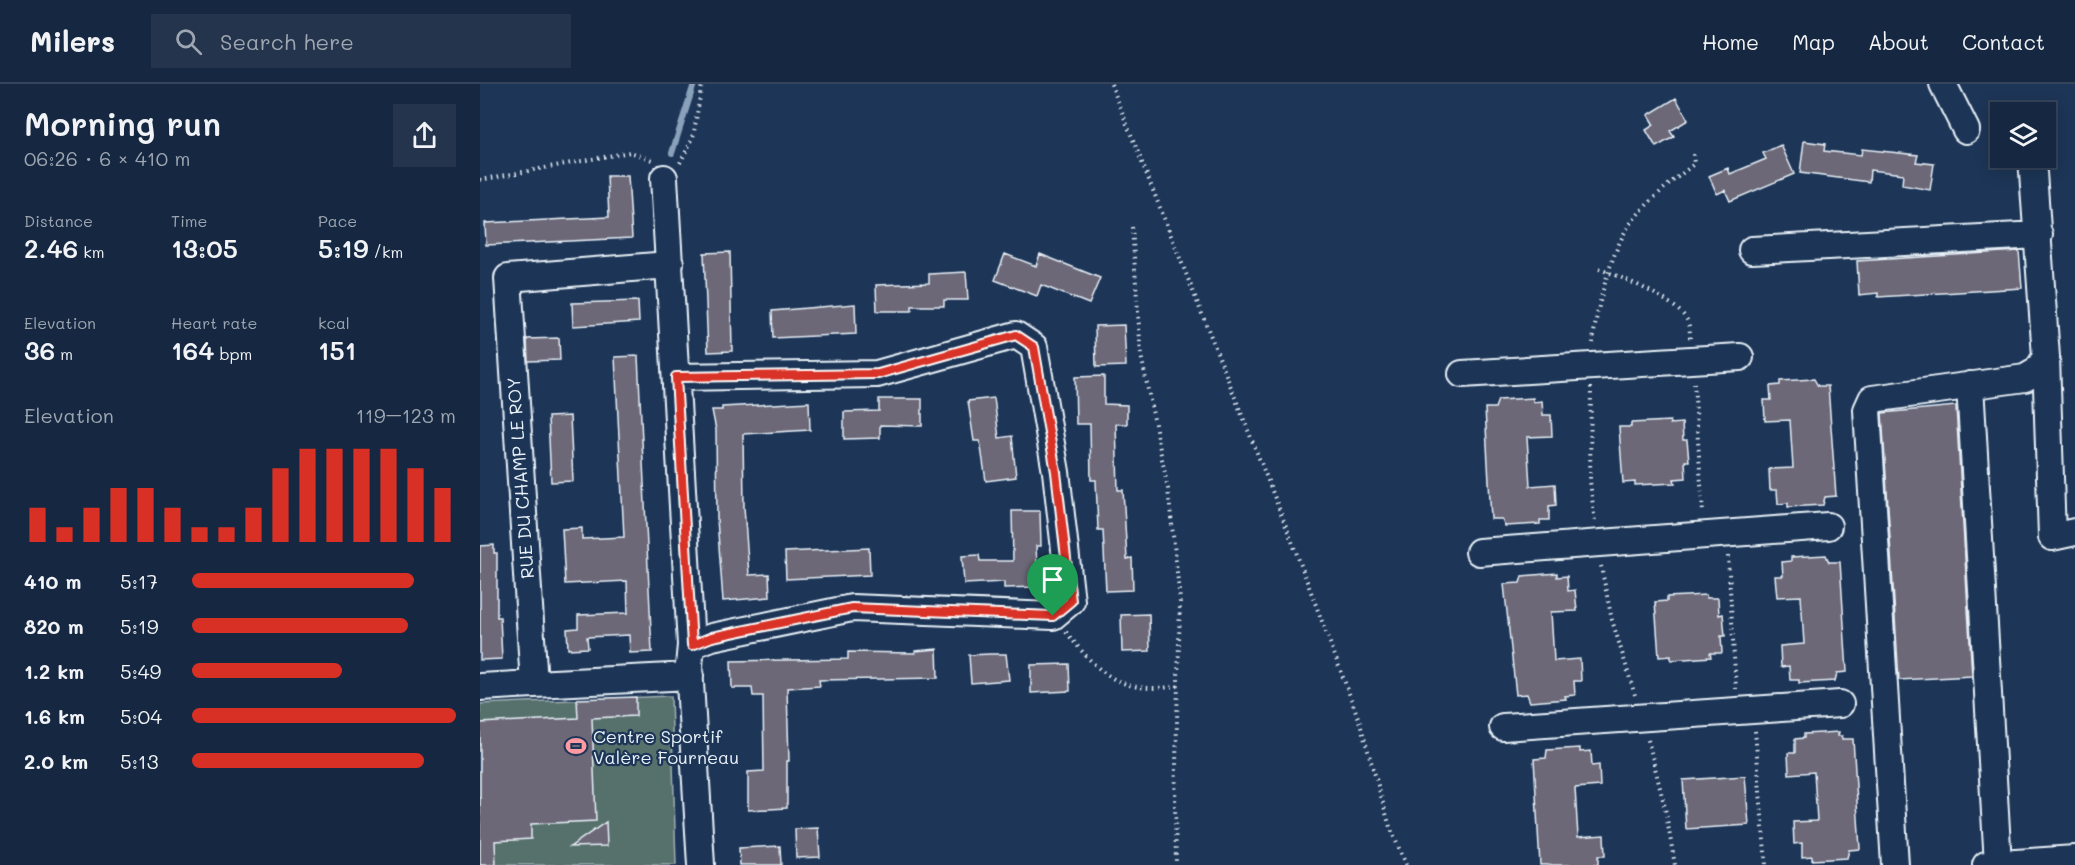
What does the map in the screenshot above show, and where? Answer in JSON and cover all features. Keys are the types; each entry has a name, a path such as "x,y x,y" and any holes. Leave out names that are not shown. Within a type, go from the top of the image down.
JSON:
{"street":[{"path":"1943,84 1966,130"},
{"path":"2033,168 2046,357 2052,537 2075,532"},
{"path":"664,178 692,645 690,676 701,865"},
{"path":"1752,250 2039,235"},
{"name":"RUE DU CHAMP LE ROY","path":"534,684 508,278 670,263"},
{"path":"676,377 878,374 1016,335 1034,347 1056,472 1071,601 1053,616 852,608 712,637 692,645"},
{"path":"1462,374 1592,368 1740,357"},
{"path":"1895,865 1867,410 1872,399 2025,378 2037,371 2046,357"},
{"path":"1970,385 1992,865 2075,859"},
{"path":"1479,552 1828,526"},
{"path":"480,687 690,676"},
{"path":"1503,727 1840,704"}],"path":[{"path":"480,180 630,152 654,161 664,178 679,165 693,138 702,84"},
{"path":"1111,84 1293,544 1359,720 1390,827 1406,865"},
{"path":"1675,865 1658,771 1612,620 1597,543 1590,481 1592,368 1597,314 1608,272 1628,226 1649,202 1694,164 1693,154"},
{"path":"1132,227 1141,355 1168,489 1180,600 1175,804 1176,865"},
{"path":"1726,533 1766,865"},
{"path":"1053,616 1092,663 1119,683 1157,689 1178,686"}],"green space":[{"name":"Centre Sportif Valère Fourneau","path":"671,696 676,865 480,865 480,704"}],"building":[{"path":"1676,98 1688,120 1670,131 1674,137 1656,147 1646,130 1654,125 1648,115"},
{"path":"1804,141 1825,144 1824,151 1861,155 1862,149 1918,155 1916,162 1934,164 1930,190 1902,185 1903,174 1870,170 1869,182 1800,173"},
{"path":"1781,145 1794,174 1730,201 1725,190 1717,194 1709,176 1728,168 1730,174 1766,159 1763,153"},
{"path":"607,176 628,176 632,238 486,245 485,223 609,217"},
{"path":"2019,251 2022,288 1878,297 1878,293 1859,295 1857,261"},
{"path":"730,252 732,351 708,352 704,253"},
{"path":"1005,254 1036,266 1040,254 1100,278 1089,304 1041,285 1037,296 995,280"},
{"path":"966,272 968,300 944,300 944,306 912,306 912,311 877,311 876,285 929,283 929,274"},
{"path":"638,301 639,322 573,326 572,303"},
{"path":"855,304 856,334 773,338 772,311"},
{"path":"1124,325 1126,366 1096,367 1095,326"},
{"path":"559,338 560,360 528,361 527,339"},
{"path":"638,356 652,652 630,653 629,635 587,637 588,648 568,649 567,629 578,628 578,615 628,613 627,581 565,584 562,529 582,528 582,539 624,537 615,357"},
{"path":"1104,376 1104,404 1127,405 1127,424 1116,424 1118,490 1123,490 1127,559 1132,558 1133,590 1106,591 1103,530 1098,530 1096,480 1091,480 1090,424 1076,424 1075,377"},
{"path":"1814,379 1818,386 1828,386 1836,496 1825,497 1823,505 1788,507 1788,503 1778,504 1777,490 1770,490 1769,469 1793,468 1790,420 1765,421 1764,400 1771,400 1770,386 1780,385 1780,381"},
{"path":"994,398 999,438 1012,436 1016,477 986,481 980,441 974,441 968,401"},
{"path":"1533,398 1533,402 1542,401 1543,415 1551,415 1552,436 1527,437 1530,486 1555,484 1556,505 1549,506 1549,520 1540,520 1540,524 1505,526 1502,519 1491,519 1485,408 1495,408 1498,400"},
{"path":"879,399 922,399 922,426 880,425 880,438 844,439 844,412 879,411"},
{"path":"809,402 810,430 743,434 744,507 749,575 769,574 770,597 723,601 717,519 716,430 712,410 722,410 722,407"},
{"path":"1956,406 1972,676 1899,680 1882,413"},
{"path":"570,416 573,481 551,482 548,417"},
{"path":"1670,421 1670,424 1682,423 1683,440 1687,440 1689,461 1685,461 1686,478 1674,479 1675,483 1635,485 1635,482 1623,483 1619,427 1631,427 1631,423"},
{"path":"1012,511 1040,511 1041,546 1036,546 1038,587 1004,588 1004,582 964,584 962,556 979,555 980,561 1013,561"},
{"path":"494,545 494,553 497,553 497,617 500,617 502,659 480,660 480,546"},
{"path":"869,548 870,575 786,579 785,552"},
{"path":"1826,555 1829,562 1840,562 1847,672 1837,673 1835,681 1799,683 1799,680 1790,680 1789,666 1781,667 1780,646 1804,644 1801,596 1777,597 1775,576 1783,576 1782,562 1791,561 1791,557"},
{"path":"1557,573 1557,577 1567,576 1568,591 1575,590 1577,611 1551,612 1554,661 1580,659 1581,681 1574,681 1575,695 1565,696 1566,699 1530,702 1527,694 1516,695 1504,584 1520,583 1522,576"},
{"path":"1706,595 1707,598 1718,598 1719,615 1723,614 1725,636 1721,636 1722,653 1710,653 1711,657 1671,660 1671,656 1659,657 1655,602 1667,601 1667,597"},
{"path":"1149,614 1150,651 1122,652 1121,615"},
{"path":"937,649 938,678 819,680 820,686 787,688 789,761 787,761 787,808 748,810 748,772 764,771 763,696 753,696 752,688 732,688 731,661 848,659 848,652 915,653 915,651"},
{"path":"1006,654 1009,680 971,683 969,655"},
{"path":"1069,664 1070,691 1031,693 1031,665"},
{"path":"636,697 636,716 592,718 596,821 531,824 531,839 495,841 496,865 480,865 480,723 578,718 577,699"},
{"path":"1839,732 1838,736 1842,736 1842,739 1853,739 1860,849 1849,850 1847,858 1812,860 1812,856 1802,857 1802,843 1794,844 1793,822 1817,821 1814,772 1789,774 1788,753 1795,753 1795,739 1804,738 1804,734"},
{"path":"1580,748 1580,752 1591,751 1592,766 1599,765 1600,786 1575,788 1578,837 1604,835 1605,856 1598,856 1598,865 1540,865 1534,759 1546,758 1547,750"},
{"path":"1745,776 1749,825 1686,829 1683,780"},
{"path":"606,822 607,846 570,847"},
{"path":"818,828 820,857 796,858 795,829"},
{"path":"780,846 781,865 740,865 739,848"}],"waterway":[{"path":"672,153 694,84"}],"place":[{"name":"Centre Sportif Valère Fourneau","path":"576,746"}],"route":[{"path":"1016,335 1034,347 1056,472 1071,601 1053,616 852,608 712,637 692,645 676,377 878,374 1016,335"}]}
